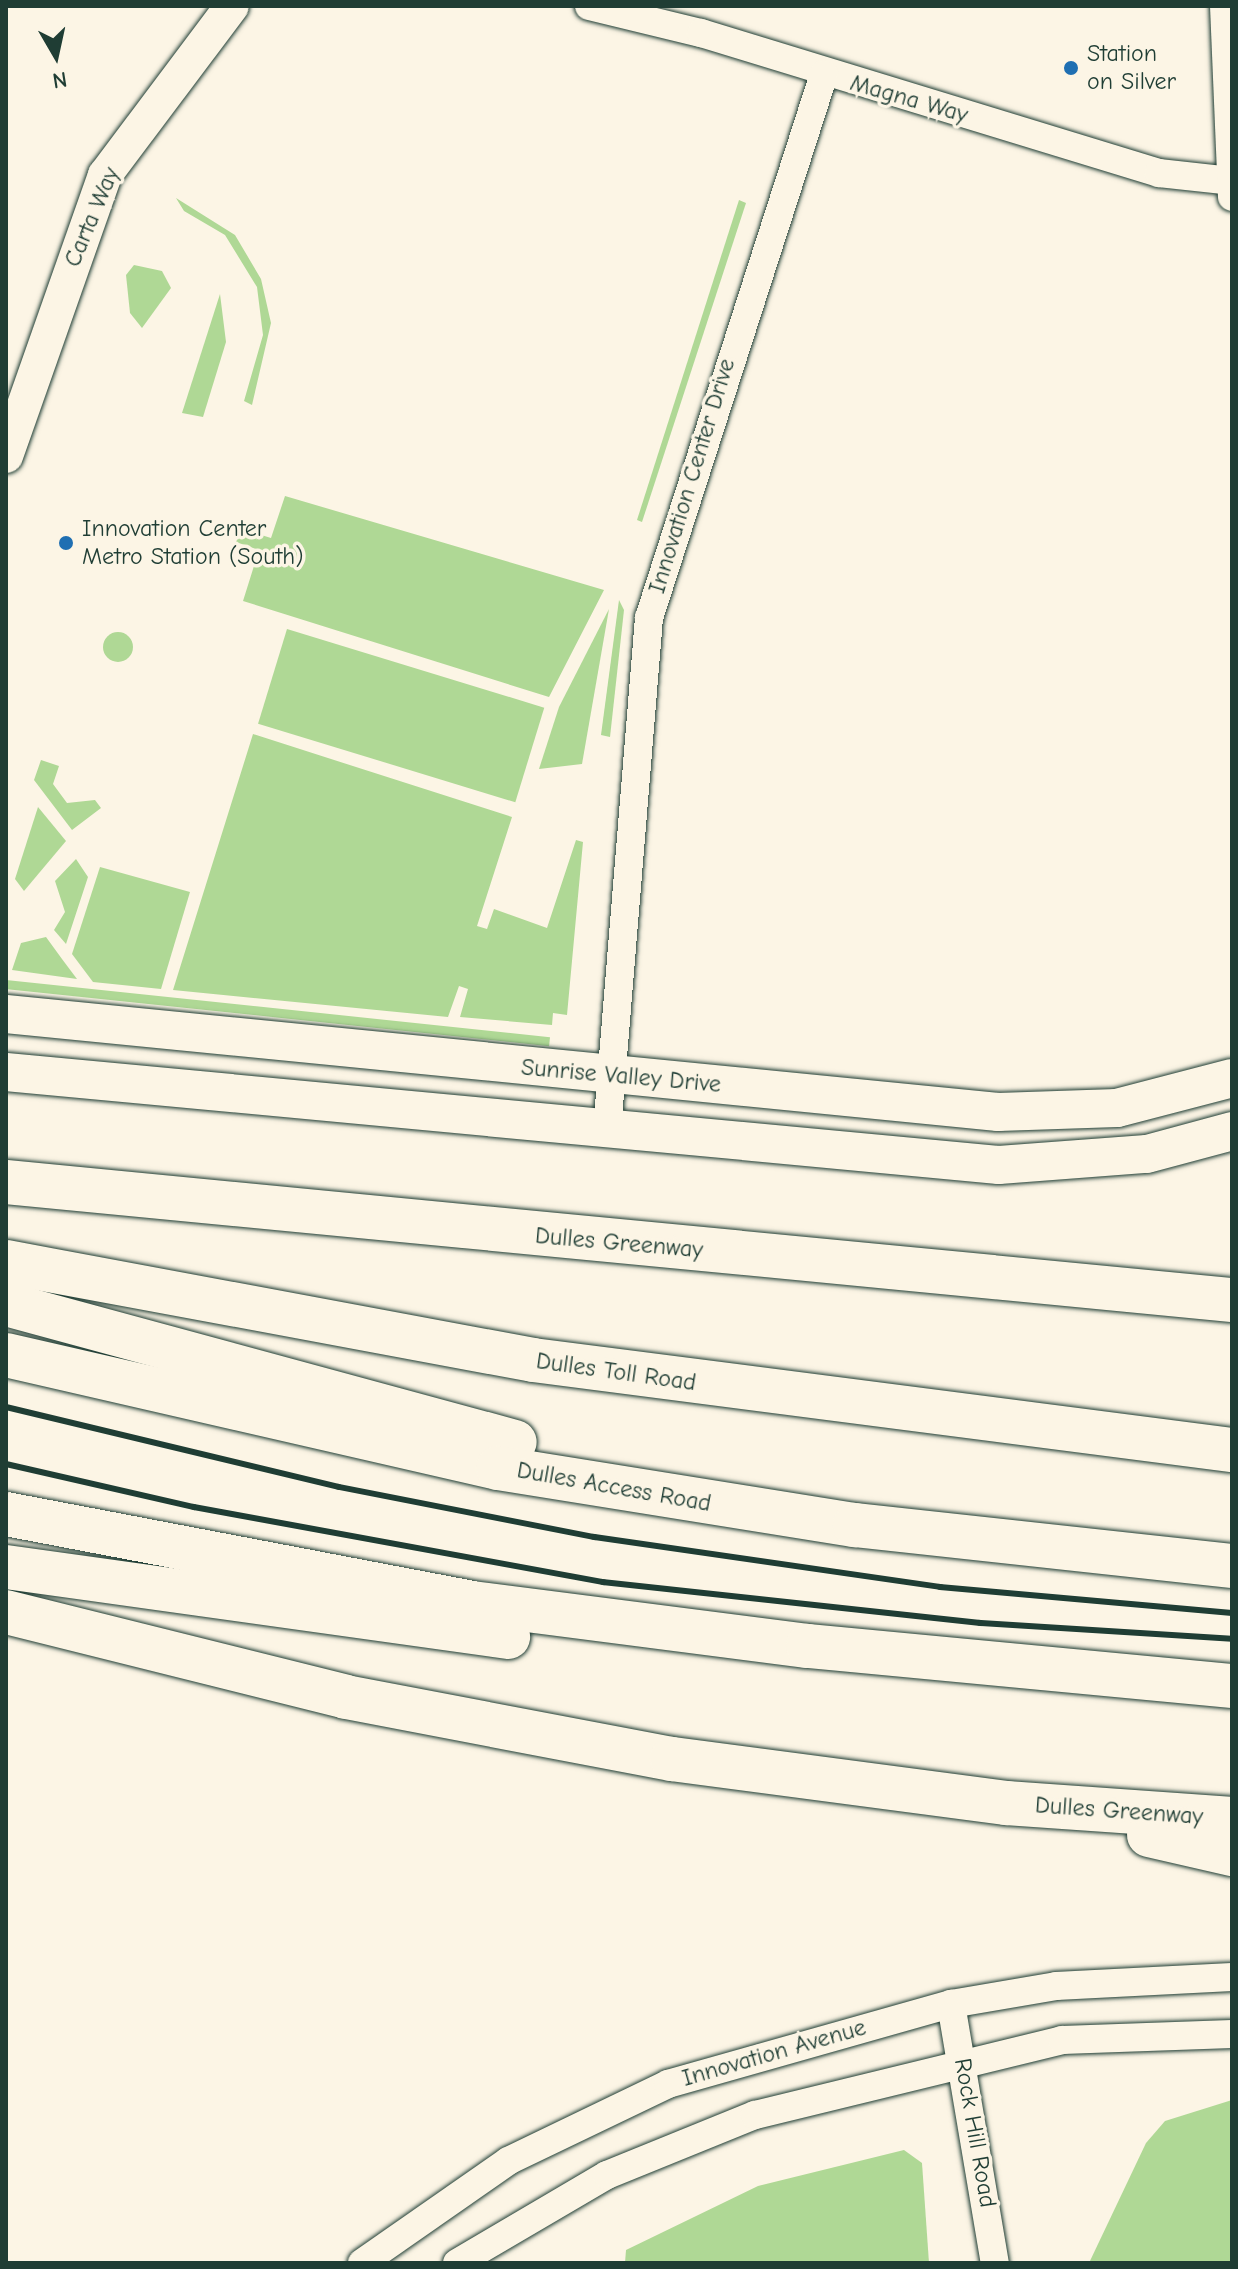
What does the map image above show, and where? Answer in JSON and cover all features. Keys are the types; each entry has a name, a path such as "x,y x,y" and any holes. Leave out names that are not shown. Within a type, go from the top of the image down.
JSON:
{"highway":[{"name":"Dulles Greenway","path":"6,1182 1232,1300"},
{"name":"Dulles Toll Road","path":"6,1262 519,1358 1232,1450"},
{"path":"6,1304 436,1423 646,1468 855,1525"},
{"name":"Dulles Access Road","path":"6,1355 483,1465 855,1525 1232,1566"},
{"path":"6,1514 472,1603 1136,1678 1232,1686"},
{"path":"6,1567 311,1614 939,1684 1136,1678"},
{"path":"6,1612 330,1693 561,1740 1006,1803 1232,1854"},
{"name":"Dulles Greenway","path":"1006,1803 1232,1819"}],"main road":[{"name":"Sunrise Valley Drive","path":"6,1014 612,1076 1047,1113 1117,1108 1232,1078"},
{"path":"6,1072 999,1165 1147,1154 1232,1131"}],"street":[{"name":"Carta Way","path":"6,456 105,175 232,6"},
{"name":"Magna Way","path":"589,6 701,33 824,74 1159,173 1231,189"},
{"path":"1224,6 1231,189"},
{"name":"Innovation Center Drive","path":"607,1130 649,618 824,74"},
{"name":"Innovation Avenue","path":"362,2263 436,2207 596,2113 764,2053 951,2004 1056,1986 1232,1977"},
{"name":"Rock Hill Road","path":"951,2004 963,2060 995,2263"},
{"path":"457,2263 533,2213 671,2145 755,2115 963,2060 1062,2040 1232,2034"}],"green space":[{"path":"176,198 235,235 261,279 271,323 252,405 244,401 263,335 257,287 225,235 184,211"},
{"path":"739,200 746,203 642,522 637,520"},
{"path":"134,265 162,271 171,288 142,328 130,313 126,275"},
{"path":"220,294 226,342 203,417 182,413"},
{"path":"285,496 604,590 549,697 243,601 259,550 236,542 242,529 271,538"},
{"path":"619,600 624,610 610,737 601,735"},
{"path":"609,609 582,764 539,769 559,707"},
{"path":"287,629 544,708 515,802 258,724"},
{"path":"118,632 129,636 133,647 129,658 118,662 107,658 103,647 107,636"},
{"path":"253,734 512,817 477,926 487,929 494,909 547,928 576,840 583,842 567,1015 553,1013 552,1025 460,1017 468,989 459,986 448,1017 173,990"},
{"path":"41,760 59,766 53,784 67,803 95,800 101,808 72,830 34,780"},
{"path":"38,807 66,841 24,891 15,879"},
{"path":"76,859 88,877 66,944 54,930 65,912 55,881"},
{"path":"100,867 190,892 161,989 93,982 72,954"},
{"path":"46,937 77,979 12,970 21,943"},
{"path":"6,980 550,1037 549,1046 6,989"},
{"path":"1232,2100 1232,2263 1089,2263 1146,2143 1165,2121"},
{"path":"904,2150 922,2163 929,2263 625,2263 626,2250 758,2186"}],"railway":[{"path":"6,1407 339,1487 594,1537 940,1587 1232,1613"},
{"path":"6,1464 194,1507 603,1582 980,1623 1232,1639"}],"place":[{"name":"Station on Silver","path":"1071,68"},
{"name":"Innovation Center Metro Station (South)","path":"66,543"}]}
